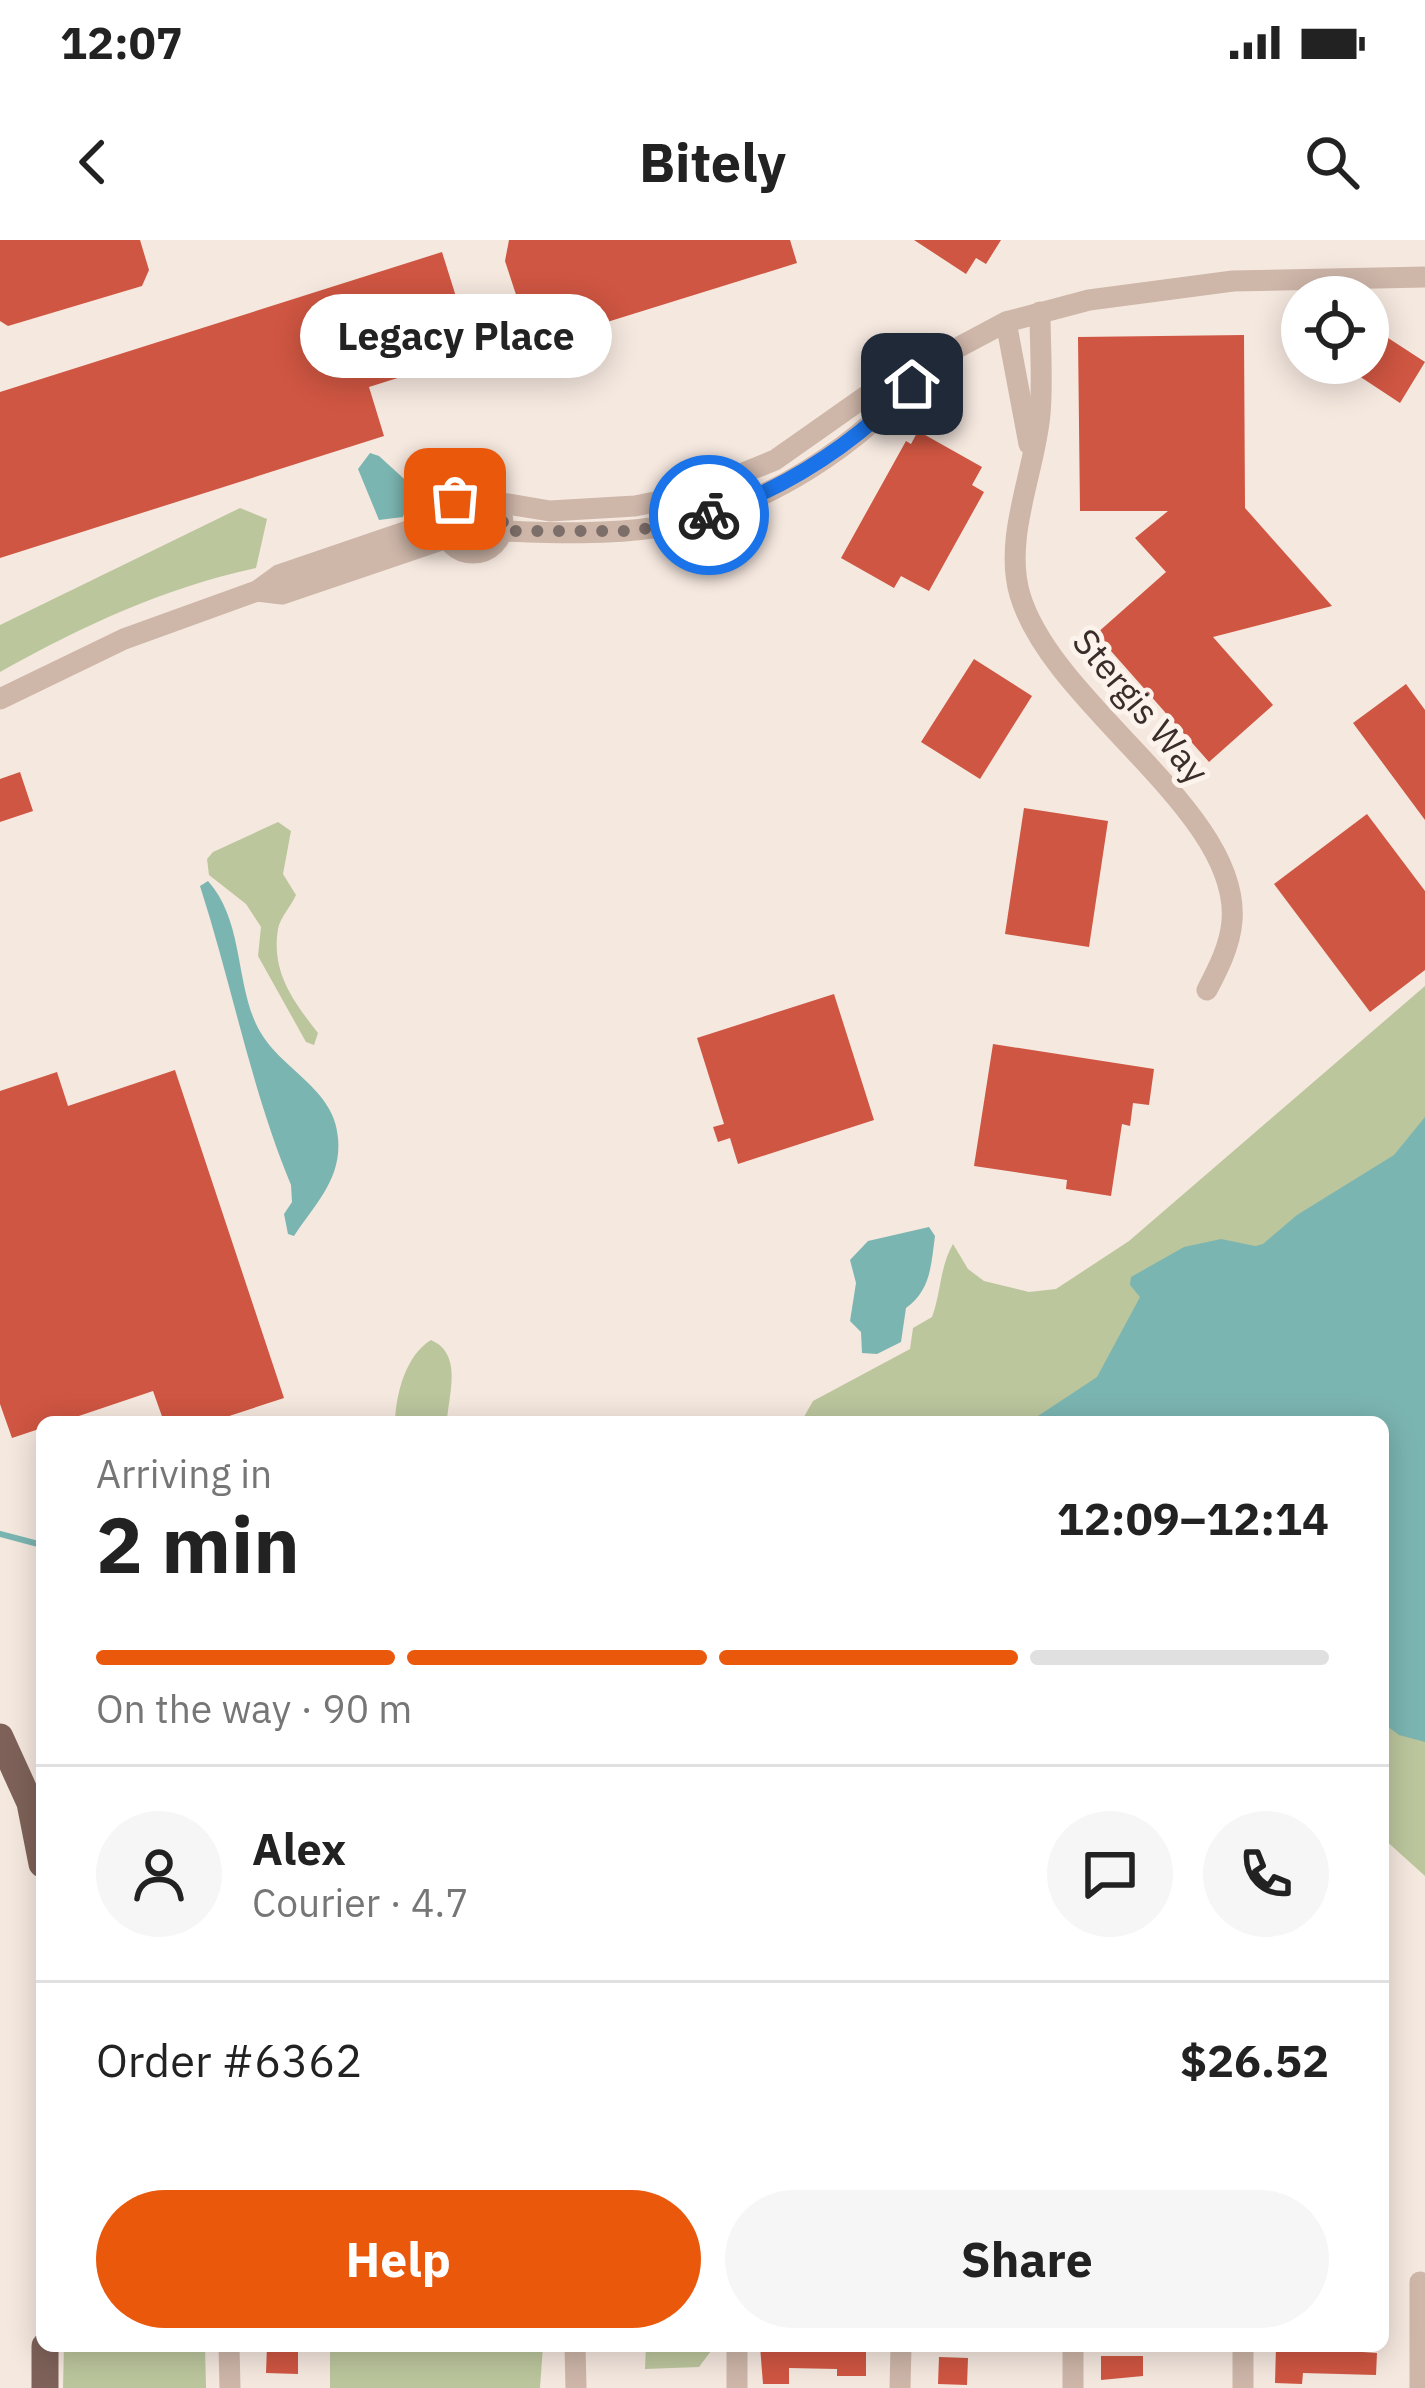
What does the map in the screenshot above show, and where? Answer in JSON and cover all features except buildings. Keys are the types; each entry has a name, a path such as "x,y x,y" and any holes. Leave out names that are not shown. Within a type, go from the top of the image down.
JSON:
{"main road":[{"path":"0,1737 30,1803 36,1834"},
{"path":"45,2352 45,2388"}],"street":[{"path":"496,502 503,531 494,545 479,553 461,551 445,528 450,503 462,494 479,493 496,502 550,511 635,506 689,495 775,460 884,381 1006,322 1040,312 1188,284 1425,277"},
{"name":"Stergis Way","path":"1040,312 1040,414 1016,552 1018,591 1049,651 1106,725 1192,818 1222,871 1233,920 1228,944 1207,990"},
{"name":"Stergis Way","path":"1006,322 1032,457"},
{"path":"503,531 634,531 696,520 732,507 817,464 894,403 929,363"},
{"path":"0,699 124,639 257,591 279,575 445,528"},
{"path":"1420,2282 1420,2388"},
{"path":"229,2352 230,2388"},
{"path":"575,2352 576,2388"},
{"path":"737,2352 737,2388"},
{"path":"900,2388 901,2352"},
{"path":"1072,2352 1073,2388"},
{"path":"1243,2352 1243,2388"}],"green space":[{"path":"240,508 267,519 256,568 124,610 0,672 0,625"},
{"path":"278,822 291,831 283,874 296,895 279,925 278,959 293,997 318,1033 314,1045 306,1042 258,956 261,927 246,904 209,875 207,859 213,852"},
{"path":"1425,986 1425,1876 1389,1843 1389,1416 804,1416 813,1401 910,1349 913,1328 932,1317 953,1244 968,1269 984,1281 1029,1292 1056,1289 1129,1241"},
{"path":"431,1340 441,1346 451,1364 448,1416 396,1416 404,1376"},
{"path":"64,2352 205,2352 206,2388 63,2388"},
{"path":"330,2352 543,2352 540,2388 330,2388"},
{"path":"646,2352 710,2352 699,2367 645,2369"}],"water":[{"path":"370,453 413,487 403,517 379,520 358,469"},
{"path":"208,881 228,915 258,1028 317,1092 335,1121 336,1166 294,1236 288,1234 284,1214 292,1202 291,1185 264,1112 200,886"},
{"path":"1425,1117 1425,1742 1389,1728 1389,1416 1038,1416 1097,1377 1140,1297 1130,1285 1131,1277 1184,1247 1221,1239 1263,1244 1297,1215 1394,1155"},
{"path":"929,1227 935,1236 931,1267 921,1293 906,1308 901,1342 877,1354 862,1353 861,1332 850,1321 856,1283 850,1260 868,1241"}],"waterway":[{"path":"0,1534 36,1543"}],"way so far":[{"path":"455,499 472,492 490,497 500,508 503,531 634,531 709,515"}],"place":[{"name":"Legacy Place","path":"455,499"}],"route":[{"path":"709,515 762,495 817,464 912,384"}]}
